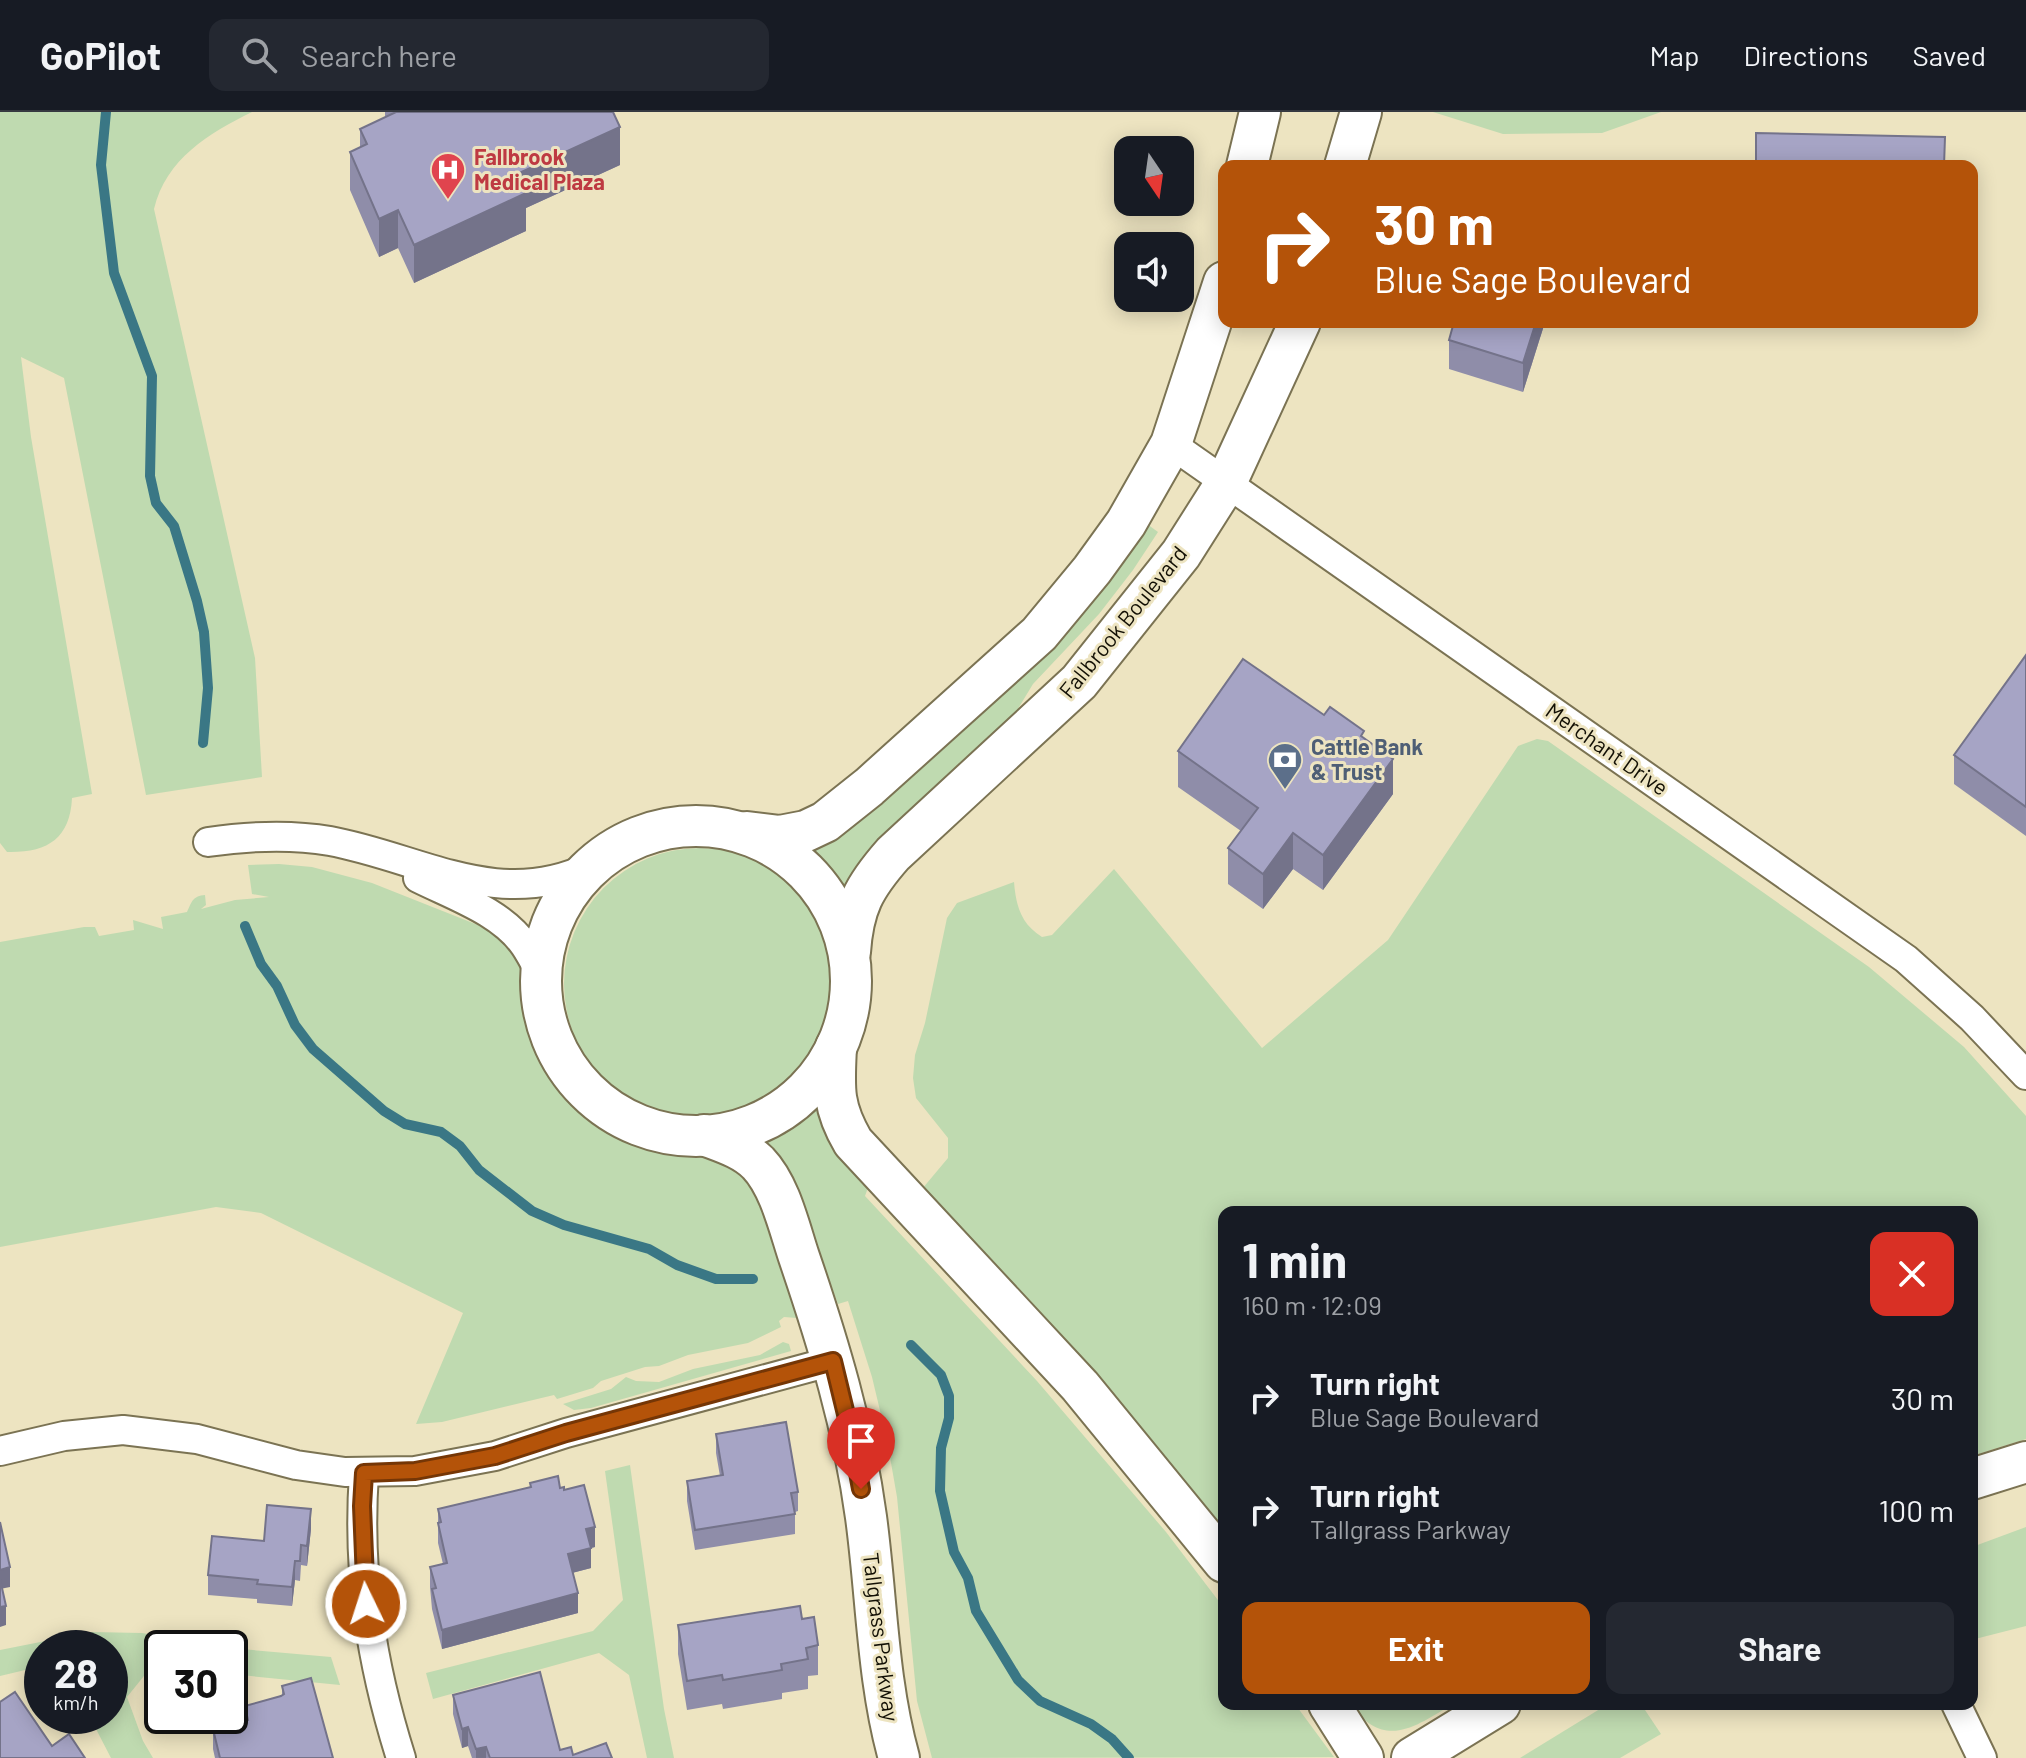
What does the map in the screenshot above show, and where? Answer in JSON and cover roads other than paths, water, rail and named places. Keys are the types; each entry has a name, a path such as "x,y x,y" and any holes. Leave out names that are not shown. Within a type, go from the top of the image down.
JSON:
{"street":[{"path":"1248,160 1260,112"},
{"path":"1347,160 1361,112"},
{"path":"724,828 776,848 798,864 818,885 844,933 850,960 851,990 846,1019 836,1047 803,1092 758,1123 704,1135 675,1134 621,1116 597,1101 560,1057 542,1003 541,974 545,944 555,916 570,890 590,867 613,850 639,837 667,829 695,826 724,828 780,836 806,831 825,822 869,787 1039,634 1126,523 1171,444 1218,300"},
{"name":"Fallbrook Boulevard","path":"850,960 852,923 859,900 871,879 893,854 1079,682 1181,554 1226,483 1297,328"},
{"name":"Merchant Drive","path":"1171,444 1906,959 1972,1018 2026,1075"},
{"path":"208,842 277,837 316,839 476,881 507,886 552,882 590,867"},
{"path":"352,846 492,916 511,930 525,946 541,974"},
{"path":"836,1047 834,1090 840,1119 853,1142 1080,1386 1218,1555"},
{"name":"Tallgrass Parkway","path":"704,1135 749,1155 770,1178 833,1361 866,1516 876,1633 899,1758"},
{"path":"0,1451 64,1436 123,1430 168,1433 296,1465 364,1473 415,1471 495,1456 566,1433 833,1361"},
{"path":"1978,1477 2026,1462"},
{"path":"364,1473 362,1521 369,1627 379,1683 401,1758"},
{"path":"1333,1710 1363,1758"},
{"path":"1412,1758 1490,1710"},
{"path":"1959,1710 1982,1758"}],"waterway":[{"path":"106,112 101,165 114,273 152,376 150,476 156,503 174,526 204,632 208,688 203,743"},
{"path":"245,926 261,964 277,986 295,1025 313,1049 384,1111 405,1124 441,1132 460,1146 479,1170 532,1211 564,1225 649,1249 677,1265 716,1279 753,1279"},
{"path":"911,1345 941,1375 949,1396 949,1418 941,1448 940,1491 954,1552 968,1578 976,1611 1018,1680 1040,1701 1091,1724 1112,1739 1129,1758"}],"place":[{"name":"Fallbrook Medical Plaza","path":"448,201"},
{"name":"Cattle Bank & Trust","path":"1285,791"}]}
